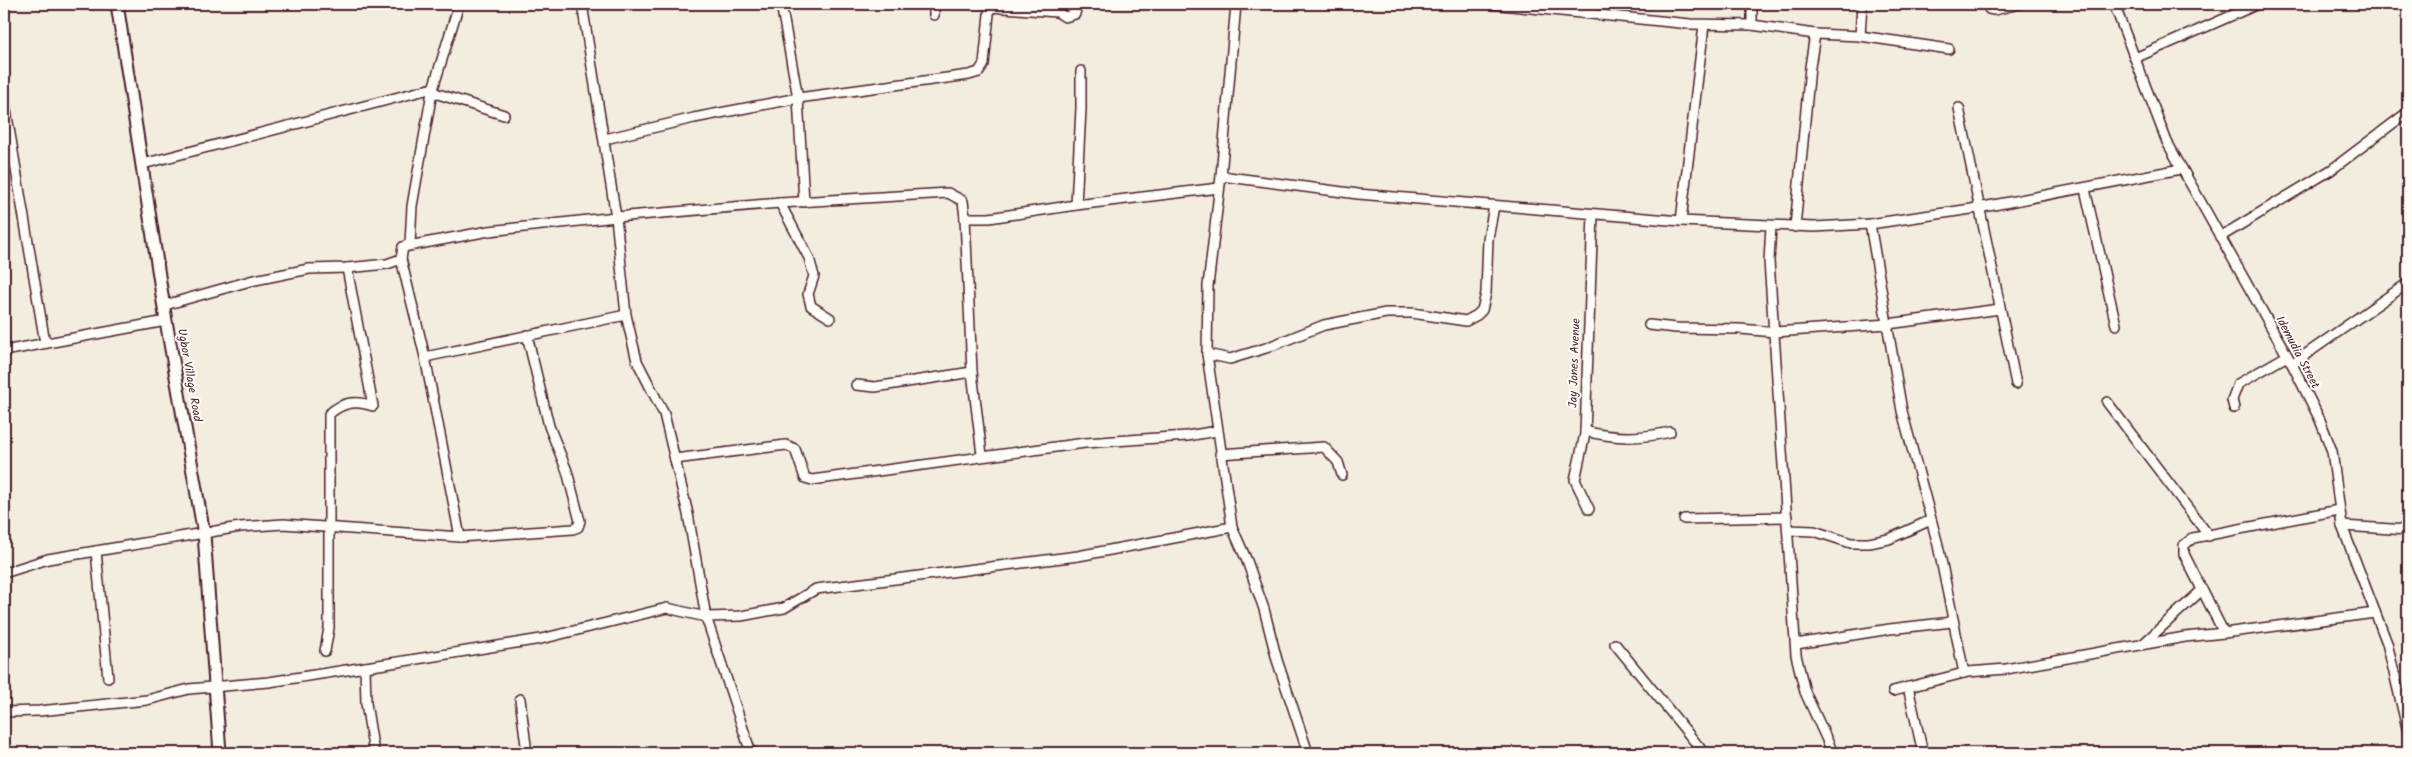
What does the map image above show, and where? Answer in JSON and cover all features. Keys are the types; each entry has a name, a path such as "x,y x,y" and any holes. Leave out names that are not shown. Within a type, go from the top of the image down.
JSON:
{"street":[{"name":"Ugbor Village Road","path":"117,4 166,321 204,534 220,753"},
{"path":"403,247 410,244 412,206 432,90 459,4"},
{"path":"582,4 605,139 616,217 626,315 637,361 664,414 688,514 706,617 751,753"},
{"path":"781,4 798,98 804,202"},
{"path":"934,4 934,15"},
{"path":"605,139 667,126 694,118 798,98 969,75 979,72 984,64 990,5 1056,12 1065,17 1075,14 1077,4"},
{"path":"1236,4 1221,176 1208,286 1207,354 1232,527 1258,593 1277,660 1308,753"},
{"path":"1491,4 1704,25 1752,25 1815,34 1860,36 1949,49"},
{"path":"1752,4 1752,25"},
{"path":"1860,36 1862,4"},
{"path":"1987,4 1989,9 1994,10 2019,4"},
{"name":"Idemudia Street","path":"2114,4 2166,142 2289,360 2320,420 2332,451 2342,526 2387,643 2408,732"},
{"path":"2135,58 2258,4"},
{"path":"1681,220 1704,25"},
{"path":"1795,227 1810,66 1815,34"},
{"path":"1076,204 1081,71"},
{"path":"143,164 432,90 504,115"},
{"path":"4,98 45,343"},
{"path":"1959,108 1978,208 2016,384"},
{"path":"2220,237 2331,170 2408,112"},
{"path":"1221,176 1358,194 1593,214 1795,227 1870,224 1978,208 2085,189 2181,169"},
{"path":"965,218 989,218 1076,204 1219,188"},
{"path":"2085,189 2116,325"},
{"path":"403,247 489,231 616,217 780,203 948,193 963,201 972,372 982,455"},
{"path":"780,203 809,258 814,276 808,294 812,306 830,318"},
{"path":"1207,354 1230,359 1266,348 1324,324 1386,313 1412,313 1466,321 1472,319 1482,310 1486,293 1488,240 1494,206"},
{"name":"Jay Jones Avenue","path":"1589,509 1575,480 1585,431 1593,214"},
{"path":"1870,224 1902,411 1931,520 1964,673"},
{"path":"1771,226 1769,261 1796,644 1805,692 1834,753"},
{"path":"403,247 401,259 425,357 460,536"},
{"path":"165,305 250,281 308,269 386,264 401,259"},
{"path":"325,651 329,628 329,414 340,404 356,402 373,406 347,268"},
{"path":"2234,408 2232,400 2238,384 2289,360 2408,283"},
{"path":"1649,325 1775,332 1888,324 2000,309"},
{"path":"425,357 626,315"},
{"path":"4,351 166,321"},
{"path":"4,573 48,559 240,527 283,524 460,536 573,529 578,527 580,522 567,471 548,426 527,335"},
{"path":"856,385 875,387 972,372"},
{"path":"2107,402 2209,536"},
{"path":"675,459 786,445 795,449 805,478 812,480 982,455 1085,443 1187,436 1217,431"},
{"path":"1585,431 1604,437 1627,438 1650,437 1670,432"},
{"path":"1220,454 1324,447 1338,462 1342,475"},
{"path":"2224,633 2183,550 2188,540 2339,510"},
{"path":"1684,519 1787,517"},
{"path":"1788,530 1814,531 1851,543 1869,543 1890,539 1931,520"},
{"path":"2342,526 2408,530"},
{"path":"4,712 39,711 147,700 189,689 215,688 365,667 541,639 667,608 706,617 741,616 784,608 816,589 1078,556 1232,527"},
{"path":"96,551 108,678"},
{"path":"2143,644 2202,590"},
{"path":"1893,691 1964,673 2014,667 2143,644 2213,633 2375,613"},
{"path":"1796,644 1882,630 1952,622"},
{"path":"1616,644 1704,753"},
{"path":"365,667 366,703 374,753"},
{"path":"1908,687 1923,753"},
{"path":"520,700 528,753"}]}
